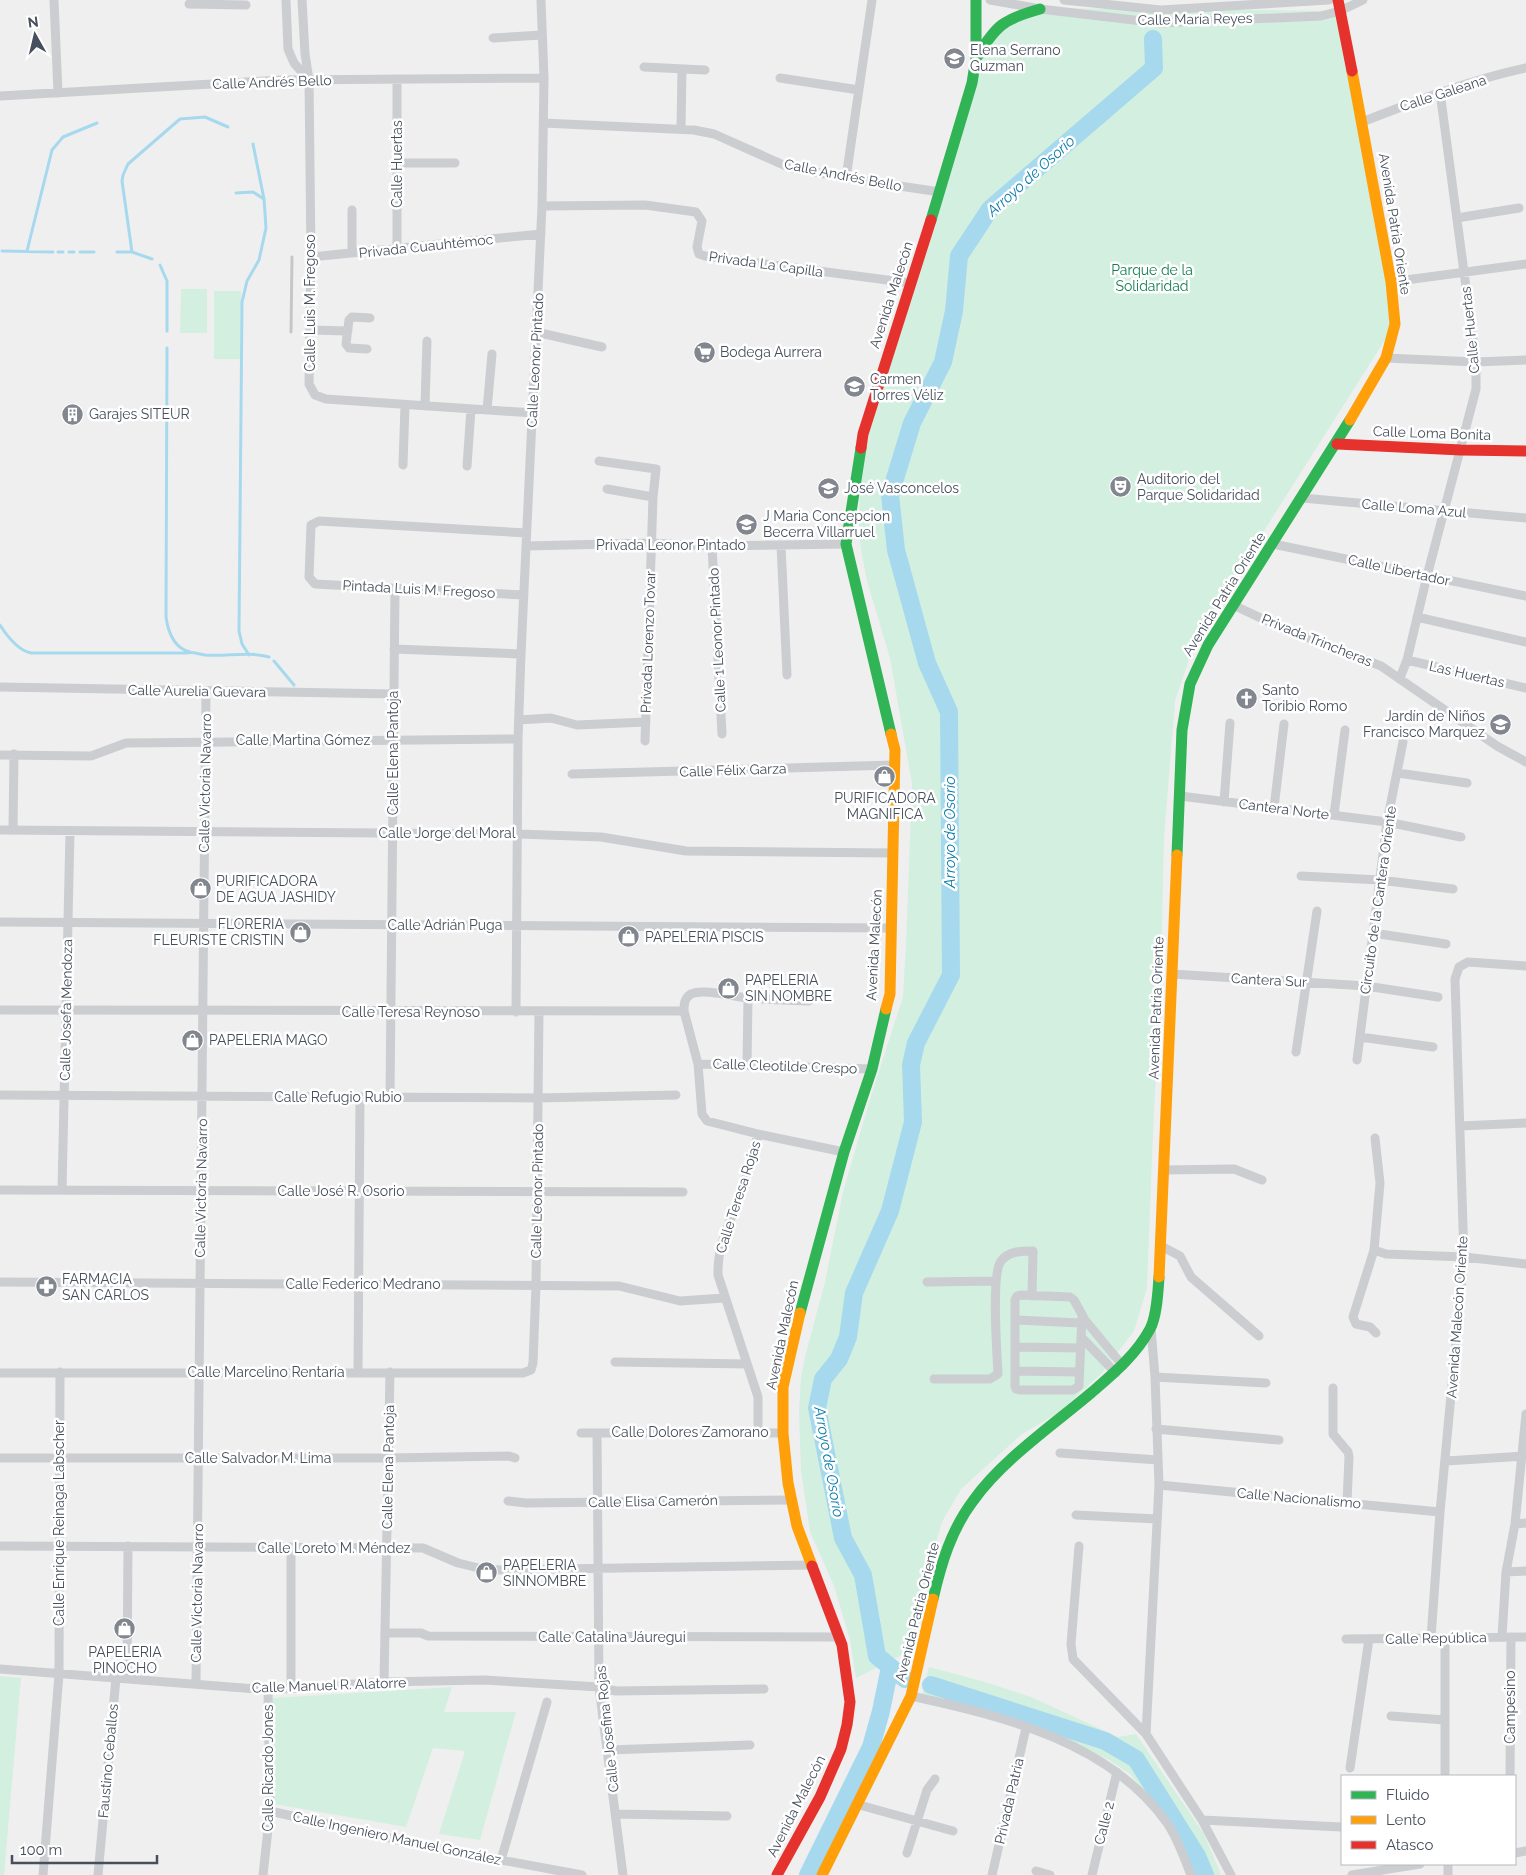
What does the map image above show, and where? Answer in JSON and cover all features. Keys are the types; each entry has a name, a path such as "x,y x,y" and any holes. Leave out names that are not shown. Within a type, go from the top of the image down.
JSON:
{"street":[{"path":"54,0 58,93"},
{"path":"286,0 288,49 294,63 309,80"},
{"name":"Calle Luis M. Fregoso","path":"302,0 305,54 309,80 311,258 309,384 314,395 326,399 533,413"},
{"name":"Calle Leonor Pintado","path":"516,1012 518,739 542,206 544,78 541,0"},
{"path":"846,178 872,0"},
{"name":"Avenida Malecón","path":"777,1875 820,1797 841,1749 850,1702 842,1645 797,1526 788,1483 783,1433 783,1387 793,1339 844,1152 872,1069 890,994 894,750 846,544 863,434 953,151 972,83 976,58 976,0"},
{"name":"Calle María Reyes","path":"990,0 1040,9 1159,23 1306,17 1363,0"},
{"name":"Calle María Reyes","path":"1064,0 1161,10 1330,0"},
{"path":"189,4 202,2 246,5"},
{"name":"Avenida Patria Oriente","path":"1146,1734 1158,1485 1155,1377 1151,1328 1158,1295 1161,1246 1182,730 1190,684 1208,644 1337,444 1386,358 1395,324 1391,282 1339,6"},
{"path":"976,58 987,40 1001,23 1015,16 1040,9"},
{"path":"493,38 542,35"},
{"path":"644,67 705,70"},
{"name":"Calle Galeana","path":"1362,122 1440,92 1526,68"},
{"path":"681,129 682,69"},
{"name":"Calle Andrés Bello","path":"0,96 309,80 544,78"},
{"path":"780,78 859,90"},
{"name":"Calle Huertas","path":"397,79 397,249"},
{"name":"Calle Huertas","path":"1400,678 1407,660 1476,389 1476,362 1440,92"},
{"name":"Calle Andrés Bello","path":"543,124 681,129 714,134 788,167 940,192"},
{"path":"398,163 455,163"},
{"name":"Privada La Capilla","path":"542,206 645,205 696,212 702,221 697,247 699,254 910,283"},
{"path":"1457,218 1520,208"},
{"path":"352,210 352,253"},
{"name":"Privada Cuauhtémoc","path":"311,258 541,234"},
{"path":"1391,282 1526,264"},
{"path":"367,349 349,348 346,344 349,320 352,317 370,318"},
{"path":"310,330 348,332"},
{"path":"536,332 602,347"},
{"path":"425,406 427,341"},
{"path":"487,410 492,354"},
{"path":"1386,358 1476,362 1526,360"},
{"path":"402,465 405,404"},
{"path":"467,466 471,409"},
{"name":"Calle Loma Bonita","path":"1337,444 1526,451"},
{"name":"Privada Lorenzo Tovar","path":"599,462 656,469 651,543 645,741"},
{"path":"606,489 653,497"},
{"name":"Calle Loma Azul","path":"1302,498 1526,518"},
{"name":"Pintada Luis M. Fregoso","path":"524,595 315,584 309,577 311,525 319,521 526,533"},
{"name":"Privada Leonor Pintado","path":"526,546 651,543 712,546 846,544"},
{"name":"Calle Libertador","path":"1273,544 1526,596"},
{"path":"781,545 787,675"},
{"name":"Calle 1 Leonor Pintado","path":"712,546 722,734"},
{"name":"Calle Elena Pantoja","path":"390,1097 395,588"},
{"name":"Privada Trincheras","path":"1233,605 1278,626 1381,666 1497,746 1526,762"},
{"path":"1417,617 1526,642"},
{"path":"394,649 521,654"},
{"name":"Las Huertas","path":"1407,660 1526,688"},
{"name":"Calle Aurelia Guevara","path":"0,688 394,694"},
{"name":"Calle Victoria Navarro","path":"196,1684 206,691"},
{"path":"519,720 551,718 577,725 646,722"},
{"path":"1224,802 1230,723"},
{"path":"1274,808 1284,724"},
{"path":"1334,815 1345,730"},
{"name":"Calle Martina Gómez","path":"0,755 91,756 126,743 518,739"},
{"name":"Circuito de la Cantera Oriente","path":"1357,1060 1388,822 1403,742"},
{"path":"13,830 14,754"},
{"name":"Calle Félix Garza","path":"572,774 894,765"},
{"path":"1398,773 1468,783"},
{"name":"Cantera Norte","path":"1180,796 1388,822 1461,837"},
{"name":"Calle Jorge del Moral","path":"0,830 518,834 601,837 686,851 892,853"},
{"name":"Calle Josefa Mendoza","path":"62,1190 70,831"},
{"path":"1301,876 1380,880 1453,889"},
{"path":"1296,1052 1317,911"},
{"name":"Calle Adrián Puga","path":"0,922 891,928"},
{"path":"1373,933 1446,944"},
{"name":"Avenida Malecón Oriente","path":"1431,1638 1440,1512 1464,1257 1454,979 1459,967 1468,962 1526,966"},
{"name":"Cantera Sur","path":"1172,974 1366,986 1438,997"},
{"path":"809,1000 748,998 706,993 691,994 684,1002 684,1011 698,1064 702,1114 707,1121 844,1152"},
{"path":"747,1065 748,998"},
{"name":"Calle Teresa Reynoso","path":"0,1010 684,1011"},
{"name":"Calle Leonor Pintado","path":"530,1370 533,1363 536,1285 539,1012"},
{"path":"1360,1037 1433,1048"},
{"name":"Calle Cleotilde Crespo","path":"698,1064 872,1069"},
{"name":"Calle Refugio Rubio","path":"0,1095 538,1098 676,1095"},
{"path":"358,1372 360,1097"},
{"path":"1460,1126 1526,1123"},
{"name":"Calle Teresa Rojas","path":"758,1134 743,1188 729,1220 718,1260 718,1275 724,1298 758,1397 758,1433"},
{"path":"1375,1138 1380,1183 1374,1250 1354,1318 1356,1324 1370,1327 1376,1333"},
{"path":"1164,1170 1234,1169 1262,1180"},
{"name":"Calle José R. Osorio","path":"0,1190 683,1192"},
{"path":"1161,1246 1180,1256 1192,1276 1259,1336"},
{"path":"1374,1250 1386,1254 1464,1257 1526,1264"},
{"path":"934,1379 990,1379 998,1374 997,1268 1002,1259 1008,1254 1033,1251 1032,1296"},
{"path":"928,1282 996,1281"},
{"name":"Calle Federico Medrano","path":"0,1282 619,1286 680,1300 724,1298"},
{"path":"1082,1319 1079,1386 1073,1390 1020,1390 1015,1386 1015,1300 1017,1296 1070,1297 1074,1300 1082,1319 1102,1342 1120,1370"},
{"path":"1015,1320 1082,1319"},
{"name":"Avenida Patria Oriente","path":"822,1875 911,1696 940,1569 952,1534 973,1500 1008,1462 1120,1370 1151,1328"},
{"path":"1081,1337 1094,1351 1120,1370"},
{"path":"1094,1351 1102,1342"},
{"path":"1015,1347 1080,1348"},
{"path":"615,1362 747,1364"},
{"name":"Calle Marcelino Rentaría","path":"0,1372 523,1373 530,1370"},
{"path":"1015,1371 1079,1372"},
{"name":"Calle Enrique Reinaga Labscher","path":"43,1875 59,1674 60,1372"},
{"name":"Calle Elena Pantoja","path":"384,1682 390,1372"},
{"path":"1155,1377 1266,1383"},
{"path":"1333,1388 1333,1434 1348,1452 1350,1465 1347,1502"},
{"name":"Campesino","path":"1510,1775 1506,1572 1515,1524 1526,1414"},
{"path":"1156,1430 1279,1440"},
{"name":"Calle Dolores Zamorano","path":"581,1433 783,1433"},
{"name":"Calle Josefina Rojas","path":"598,1433 599,1687 623,1875"},
{"path":"1060,1453 1158,1460"},
{"name":"Calle Salvador M. Lima","path":"0,1458 388,1458 509,1456 515,1458"},
{"path":"1446,1461 1523,1456"},
{"name":"Calle Nacionalismo","path":"1158,1485 1440,1512"},
{"name":"Calle Elisa Camerón","path":"512,1502 792,1500"},
{"path":"1076,1515 1157,1519"},
{"path":"1515,1524 1526,1523"},
{"name":"Calle Loreto M. Méndez","path":"0,1546 423,1548 458,1563 487,1570 813,1565"},
{"path":"127,1679 128,1546"},
{"path":"1079,1546 1070,1644 1071,1655 1146,1734 1202,1820 1231,1875"},
{"path":"291,1688 292,1547"},
{"path":"1506,1572 1526,1571"},
{"name":"Calle Catalina Jáuregui","path":"385,1633 421,1633 428,1636 599,1638 839,1637"},
{"name":"Calle República","path":"1346,1640 1526,1637"},
{"path":"1445,1638 1445,1775"},
{"path":"1350,1768 1369,1639"},
{"name":"Calle Manuel R. Alatorre","path":"0,1669 268,1690 384,1682 484,1680 599,1687 616,1691 764,1689"},
{"name":"Faustino Ceballos","path":"98,1875 116,1678"},
{"name":"Calle Ricardo Jones","path":"263,1875 270,1811 268,1690"},
{"path":"911,1696 988,1714 1061,1740 1117,1772 1158,1812 1168,1825 1191,1875"},
{"path":"501,1860 547,1702"},
{"path":"1391,1716 1445,1720"},
{"name":"Privada Patria","path":"992,1875 1026,1728"},
{"path":"608,1750 750,1745"},
{"name":"Calle 2","path":"1092,1875 1117,1772"},
{"path":"907,1853 928,1790 936,1779"},
{"path":"856,1804 953,1831"},
{"name":"Calle Ingeniero Manuel González","path":"270,1811 420,1844 582,1875"},
{"path":"616,1814 727,1816"},
{"path":"1202,1820 1341,1827"},
{"path":"1352,1875 1414,1865"},
{"path":"1036,1871 1050,1875"}],"green space":[{"name":"Parque de la Solidaridad","path":"1032,8 1340,11 1395,324 1195,642 1175,701 1164,838 1160,1012 1147,1288 1134,1331 1102,1373 1058,1413 1022,1434 961,1489 942,1522 928,1571 912,1650 856,1678 850,1640 834,1586 810,1532 801,1471 799,1412 801,1377 805,1357 825,1282 843,1192 903,997 912,784 890,658 867,581 861,550 859,529 860,454 976,58 1001,23"},
{"path":"181,289 207,289 207,333 180,333"},
{"path":"214,291 241,291 240,359 214,359"},
{"path":"929,1667 1031,1697 1118,1737 1136,1734 1204,1834 1221,1875 1195,1875 1173,1827 1130,1774 1109,1760 1020,1720 977,1707 922,1695"},
{"path":"0,1676 21,1678 4,1875 0,1875"},
{"path":"452,1687 444,1712 516,1712 480,1840 439,1834 465,1751 433,1748 406,1827 274,1804 273,1698"}],"waterway":[{"name":"Arroyo de Osorio","path":"905,1679 877,1656 863,1575 843,1538 817,1408 823,1379 839,1359 848,1337 854,1293 890,1211 913,1122 911,1065 916,1043 951,975 949,712 927,663 896,550 890,495 912,423 943,362 954,311 959,256 990,209 1154,68 1153,39"},
{"path":"132,252 122,181 128,164 180,119 205,117 228,127"},
{"path":"27,251 52,150 63,137 97,123"},
{"path":"249,655 242,644 239,631 242,302 247,281 259,260 266,228 264,199 253,144"},
{"path":"236,193 253,192 264,199"},
{"path":"2,251 53,252"},
{"path":"58,252 63,252"},
{"path":"69,252 74,252"},
{"path":"80,252 94,252"},
{"path":"117,252 132,252 152,259"},
{"path":"160,265 167,281 167,331"},
{"path":"167,348 166,617 168,628 175,643 190,652"},
{"path":"0,625 17,646 31,653 191,652 205,655 254,654 269,657"},
{"path":"274,661 294,685"},
{"path":"808,1875 871,1747 890,1667"},
{"path":"931,1685 1105,1741 1136,1759 1197,1856 1205,1875"}],"railway":[{"path":"291,332 292,257"}],"traffic: fast":[{"path":"931,220 972,83 976,58 976,0"},
{"path":"977,57 990,37 1002,25 1018,16 1040,9"},
{"path":"1177,855 1182,730 1190,684 1208,645 1350,420"},
{"path":"861,448 846,544 891,734"},
{"path":"800,1313 844,1152 872,1069 886,1009"},
{"path":"933,1599 948,1548 965,1512 985,1486 1028,1444 1124,1364 1150,1329 1157,1303 1159,1277"}],"traffic: slow":[{"path":"1350,420 1386,358 1395,324 1391,282 1352,71"},
{"path":"886,1009 890,994 895,750 891,734"},
{"path":"1159,1277 1177,855"},
{"path":"800,1313 783,1387 783,1433 788,1483 797,1526 812,1566"},
{"path":"822,1875 911,1696 933,1599"}],"traffic: jam":[{"path":"1338,0 1352,71"},
{"path":"861,448 863,434 931,220"},
{"path":"1337,444 1526,451"},
{"path":"777,1875 820,1797 841,1749 850,1702 842,1645 812,1566"}],"place":[{"name":"Elena Serrano Guzman","path":"954,58"},
{"name":"Bodega Aurrera","path":"704,352"},
{"name":"Carmen Torres Véliz","path":"854,387"},
{"name":"Garajes SITEUR","path":"73,414"},
{"name":"Auditorio del Parque Solidaridad","path":"1121,487"},
{"name":"José Vasconcelos","path":"828,488"},
{"name":"J Maria Concepcion Becerra Villarruel","path":"747,524"},
{"name":"Santo Toribio Romo","path":"1246,698"},
{"name":"Jardín de Niños Francisco Marquez","path":"1501,724"},
{"name":"PURIFICADORA MAGNIFICA","path":"885,776"},
{"name":"PURIFICADORA DE AGUA JASHIDY","path":"200,889"},
{"name":"FLORERIA FLEURISTE CRISTIN","path":"300,932"},
{"name":"PAPELERIA PISCIS","path":"629,937"},
{"name":"PAPELERIA SIN NOMBRE","path":"729,988"},
{"name":"PAPELERIA MAGO","path":"193,1040"},
{"name":"FARMACIA SAN CARLOS","path":"46,1287"},
{"name":"PAPELERIA SINNOMBRE","path":"487,1573"},
{"name":"PAPELERIA PINOCHO","path":"125,1629"}]}
